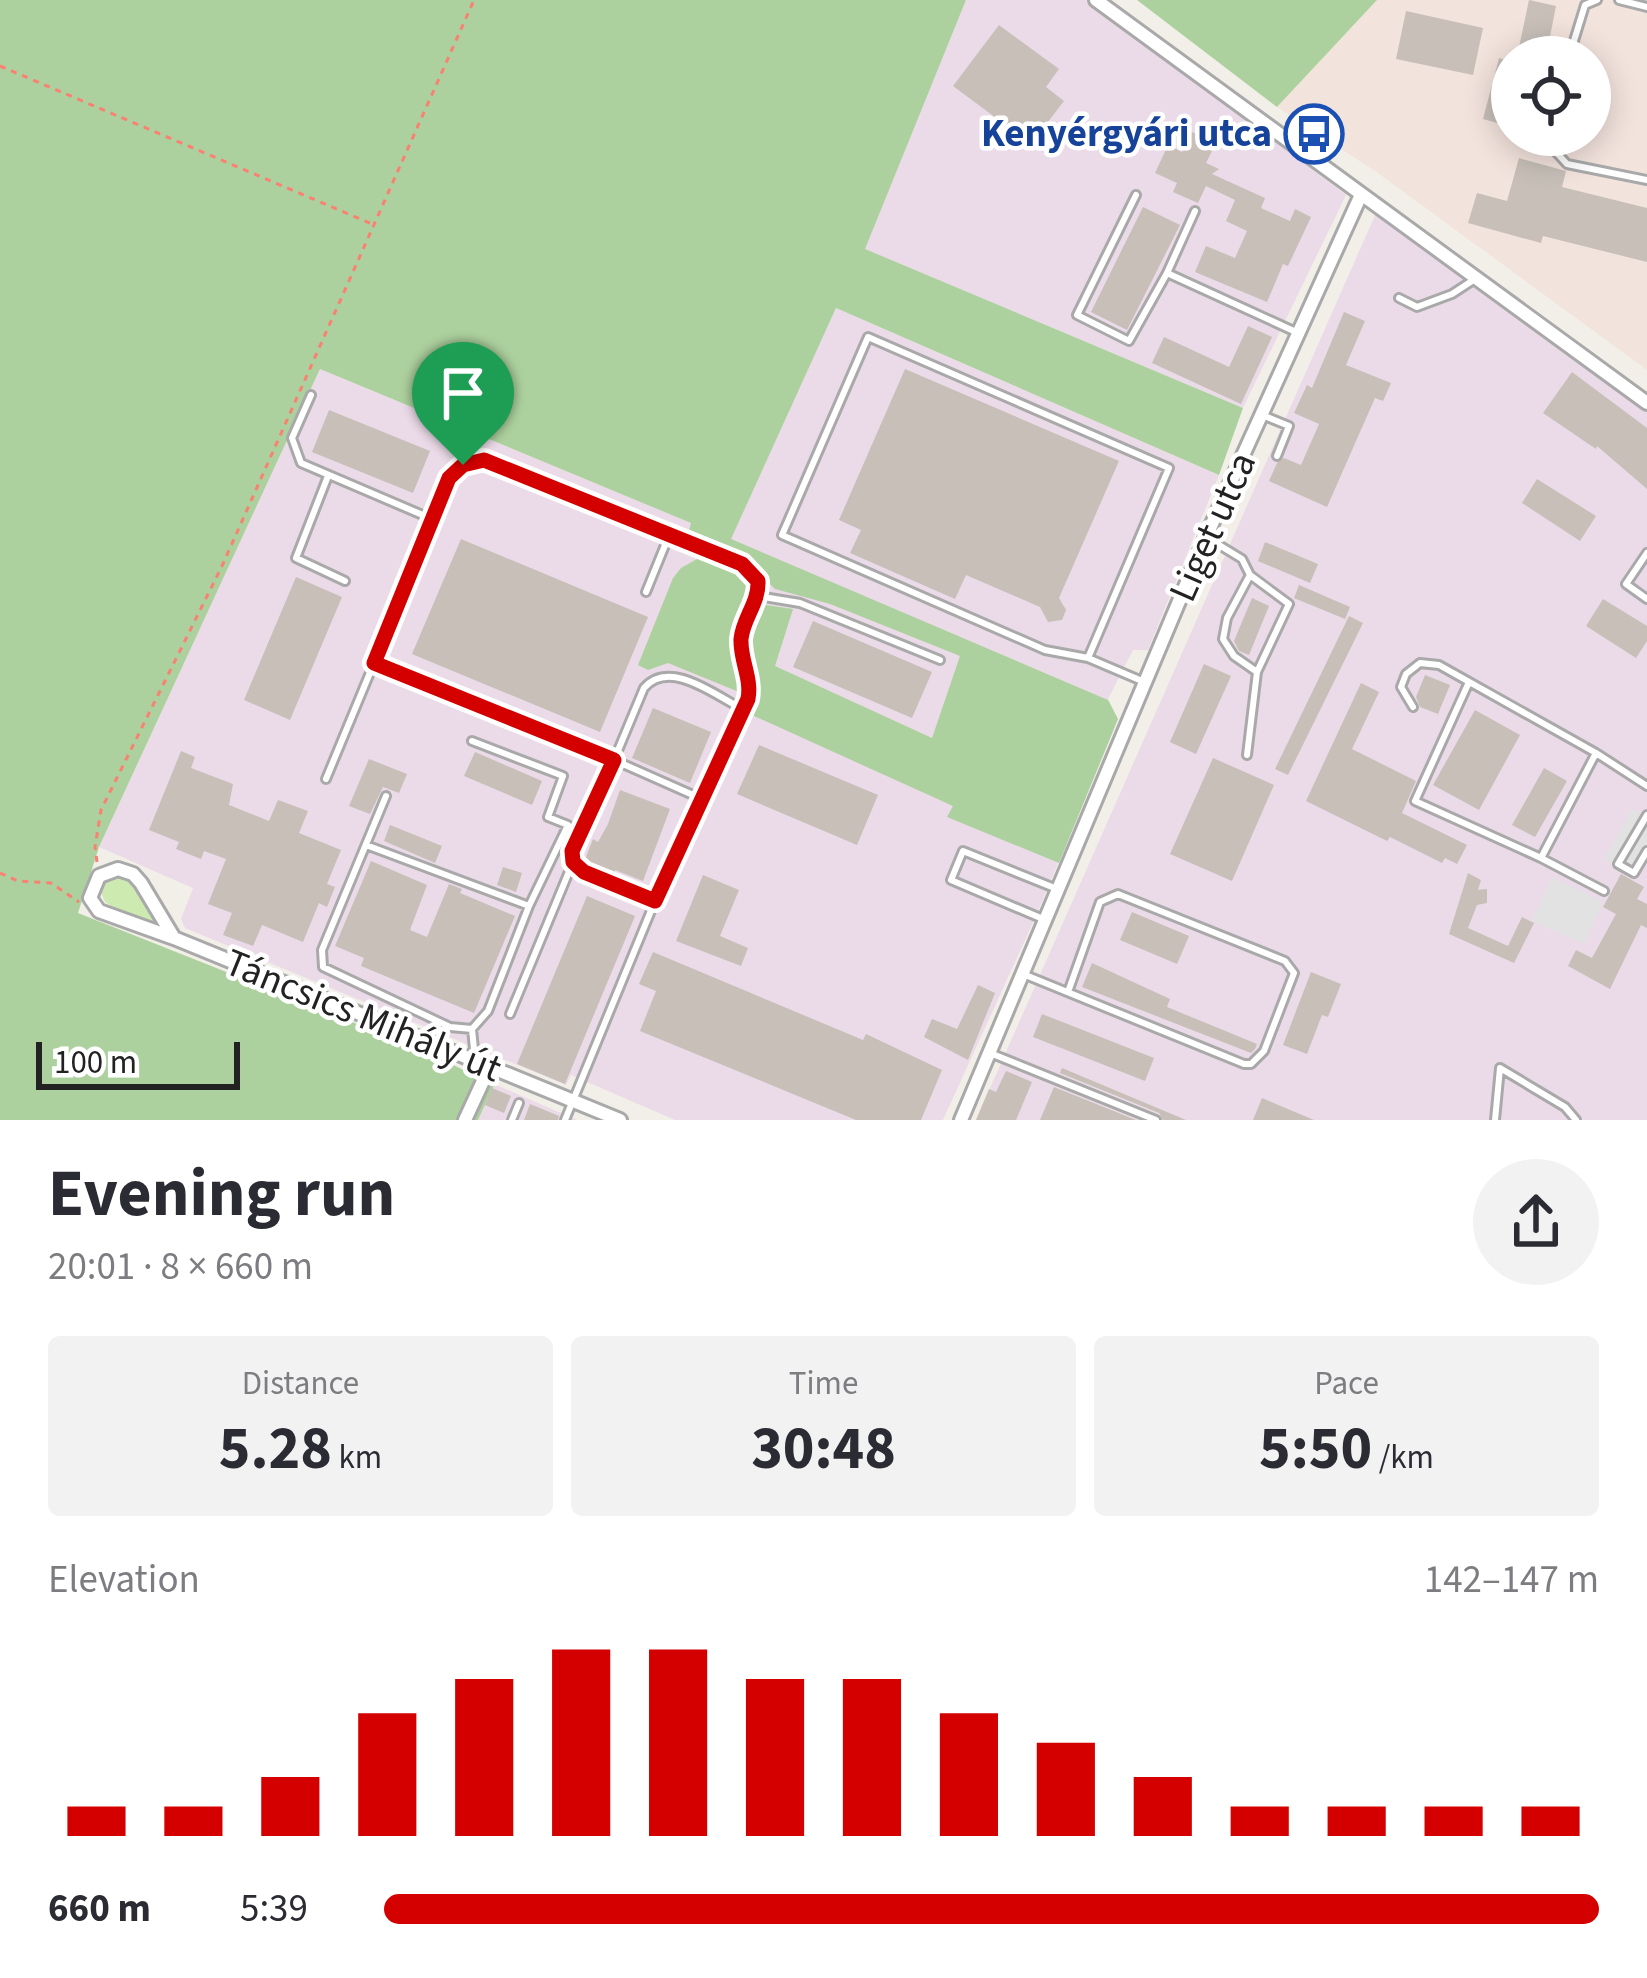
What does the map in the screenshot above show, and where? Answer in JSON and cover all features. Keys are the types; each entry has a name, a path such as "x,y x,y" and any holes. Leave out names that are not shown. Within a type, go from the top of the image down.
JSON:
{"street":[{"path":"1096,0 1647,403"},
{"name":"Liget utca","path":"962,1120 1207,537 1360,197"},
{"name":"Táncsics Mihály út","path":"99,876 118,869 133,874 174,938"},
{"path":"92,905 99,876"},
{"name":"Táncsics Mihály út","path":"92,905 620,1120"},
{"path":"465,1120 483,1065"}],"lane":[{"path":"1575,36 1585,5 1597,0"},
{"path":"1618,0 1647,7"},
{"path":"1560,156 1567,164 1647,180"},
{"path":"1136,195 1077,315 1129,341 1195,211"},
{"path":"1167,273 1299,333"},
{"path":"1399,298 1417,307 1452,294 1474,279"},
{"path":"1088,658 1169,468 868,337 782,535 1045,650 1088,658 1145,683"},
{"path":"311,395 292,438 302,463 432,518"},
{"path":"1262,415 1289,427 1277,456"},
{"path":"326,779 455,470 484,460 670,533 749,569 758,581 758,596 741,638 750,687 744,710 655,901 565,1120"},
{"path":"328,476 296,559 345,580"},
{"path":"646,592 670,533"},
{"path":"1207,537 1242,559 1250,575 1289,604 1257,672 1247,754"},
{"path":"1647,553 1625,584 1647,599"},
{"path":"1250,575 1227,618 1223,639 1234,656 1257,672"},
{"path":"758,596 800,603 940,659"},
{"path":"1413,707 1403,695 1402,681 1420,662 1439,665 1647,786"},
{"path":"374,663 702,799"},
{"path":"510,1014 573,862 572,851 644,688 661,675 683,679 744,710"},
{"path":"1469,682 1415,801 1604,891"},
{"path":"472,740 563,776 548,817 568,825 529,906 488,1011 472,1029"},
{"path":"1541,858 1597,753"},
{"path":"386,796 322,950 323,967 450,1027 472,1029"},
{"path":"1647,814 1618,864 1634,873 1647,851"},
{"path":"366,845 529,906"},
{"path":"1046,920 951,880 963,851 1059,890"},
{"path":"573,862 584,872 655,901"},
{"path":"1023,974 1068,992 1251,1064 1264,1051 1294,973 1286,961 1118,894 1100,902 1068,992"},
{"path":"472,1029 483,1065"},
{"path":"990,1053 1156,1120"},
{"path":"1495,1120 1500,1068 1565,1107 1576,1120"},
{"path":"512,1120 519,1102"}],"path":[{"path":"99,876 94,847 101,810 222,566 474,0"},
{"path":"0,66 374,225"},
{"path":"0,873 18,881 51,883 76,901 92,905"}],"shaded area":[{"path":"966,0 1086,0 1346,195 1243,408 864,249"},
{"path":"1377,0 1647,0 1647,370 1375,171 1277,107"},
{"path":"1376,213 1647,410 1647,1120 976,1120"},
{"path":"836,308 1219,475 1148,650 1133,650 1108,699 1118,719 1036,916 943,1120 675,1120 571,1075 566,1085 185,928 181,919 193,888 99,847 320,369 730,539"},
{"path":"1632,809 1647,817 1647,861 1637,879 1604,860"},
{"path":"1552,877 1603,902 1584,944 1532,921"},
{"path":"494,1084 577,1120 478,1120"}],"green space":[{"path":"0,0 966,0 865,249 1243,408 1219,475 836,308 731,539 1108,700 1118,719 1059,863 947,817 953,806 754,716 749,642 751,629 766,605 793,609 775,666 932,738 960,656 830,604 775,589 737,552 688,535 691,523 320,369 99,847 78,913 425,1051 494,1085 478,1120 0,1120"},
{"path":"1137,0 1377,0 1277,107"},
{"path":"697,559 729,566 747,582 735,636 739,692 668,663 648,670 638,665 673,578"},
{"path":"113,873 134,880 163,929 105,902 100,889"}],"building":[{"path":"1529,0 1556,6 1550,36 1521,36"},
{"path":"1406,11 1483,28 1473,75 1396,59"},
{"path":"999,25 1059,69 1046,87 1064,101 1031,144 953,86"},
{"path":"1491,88 1491,121 1483,119"},
{"path":"1192,132 1216,143 1206,163 1219,169 1212,174 1265,198 1261,208 1290,221 1295,209 1311,217 1267,302 1195,272 1206,246 1235,258 1247,231 1226,221 1235,200 1206,186 1198,203 1173,192 1177,183 1155,173 1168,145 1182,152"},
{"path":"1519,158 1566,171 1562,187 1647,208 1647,262 1543,236 1541,243 1468,223 1477,193 1507,201"},
{"path":"1143,207 1180,225 1127,330 1091,312"},
{"path":"1344,312 1365,321 1346,365 1391,383 1383,401 1375,398 1327,507 1269,481 1284,458 1301,465 1319,424 1294,413 1307,385 1312,388"},
{"path":"1248,326 1272,337 1241,404 1152,363 1164,337 1229,367"},
{"path":"905,369 1119,461 1059,598 1066,610 1062,620 1048,622 1040,607 966,575 955,599 850,553 861,530 839,520"},
{"path":"1572,372 1647,428 1647,489 1597,446 1543,413"},
{"path":"329,410 430,451 413,493 312,452"},
{"path":"1537,479 1596,516 1580,541 1522,503"},
{"path":"461,539 648,617 600,732 412,654"},
{"path":"1265,542 1318,564 1310,583 1258,561"},
{"path":"296,577 342,597 290,720 244,700"},
{"path":"1299,585 1350,607 1345,619 1294,598"},
{"path":"1252,598 1269,606 1249,655 1239,651 1234,641"},
{"path":"1603,599 1647,626 1647,641 1636,658 1586,626"},
{"path":"1349,616 1363,623 1288,775 1275,769"},
{"path":"813,621 932,672 912,718 793,667"},
{"path":"1204,664 1231,676 1196,754 1170,742"},
{"path":"1425,675 1450,685 1438,714 1420,707 1416,697"},
{"path":"1361,683 1379,692 1352,749 1416,781 1402,813 1467,845 1457,864 1445,858 1442,863 1390,837 1387,841 1306,801"},
{"path":"653,708 711,732 690,783 632,758"},
{"path":"1475,710 1520,735 1479,810 1433,785"},
{"path":"759,745 878,795 857,845 737,794"},
{"path":"181,751 195,757 191,768 233,784 229,805 269,821 278,800 308,811 299,833 341,850 327,884 335,887 327,907 319,903 303,942 262,925 253,946 223,935 232,913 208,904 226,859 204,851 201,859 176,849 179,842 149,830"},
{"path":"475,752 542,781 532,805 464,776"},
{"path":"1213,758 1274,785 1232,881 1170,854"},
{"path":"369,759 407,774 399,793 383,787 370,814 349,806"},
{"path":"1544,768 1567,781 1535,837 1512,825"},
{"path":"620,790 670,809 643,881 615,870 613,876 584,862 593,839 598,842 608,824"},
{"path":"390,825 442,846 435,863 384,841"},
{"path":"371,861 427,885 410,930 427,937 449,884 515,916 474,1013 361,966 364,958 335,946"},
{"path":"503,867 522,873 516,892 497,885"},
{"path":"1468,873 1481,880 1478,890 1487,889 1487,903 1477,905 1468,928 1508,946 1522,917 1534,923 1514,963 1449,934"},
{"path":"1621,874 1644,887 1637,899 1647,904 1647,928 1641,925 1610,989 1568,966 1576,950 1592,958 1616,914 1603,907"},
{"path":"703,875 739,890 720,936 748,948 741,966 676,941"},
{"path":"587,896 635,916 565,1084 517,1064"},
{"path":"1132,912 1189,936 1177,964 1120,940"},
{"path":"653,952 863,1040 866,1034 942,1070 921,1120 856,1120 640,1031 656,991 639,984"},
{"path":"1092,963 1170,999 1167,1007 1257,1044 1255,1049 1251,1053 1082,987"},
{"path":"1311,972 1341,984 1307,1054 1283,1045"},
{"path":"978,985 995,993 968,1060 924,1037 932,1019 957,1029"},
{"path":"1042,1014 1154,1058 1145,1081 1033,1037"},
{"path":"1062,1068 1186,1120 1163,1120 1159,1113 1060,1073"},
{"path":"1006,1071 1032,1082 1016,1120 976,1120 989,1089 996,1092"},
{"path":"1054,1087 1136,1120 1040,1120"},
{"path":"492,1088 511,1096 504,1113 485,1105"},
{"path":"1262,1098 1314,1120 1253,1120"},
{"path":"530,1104 559,1116 558,1120 524,1120"}],"place":[{"name":"Kenyérgyári utca","path":"1314,134"}],"route":[{"path":"495,461 742,564 758,581 758,596 741,638 748,699 655,901 584,872 573,862 572,851 614,760 374,663 449,478 463,465 495,461"}]}
